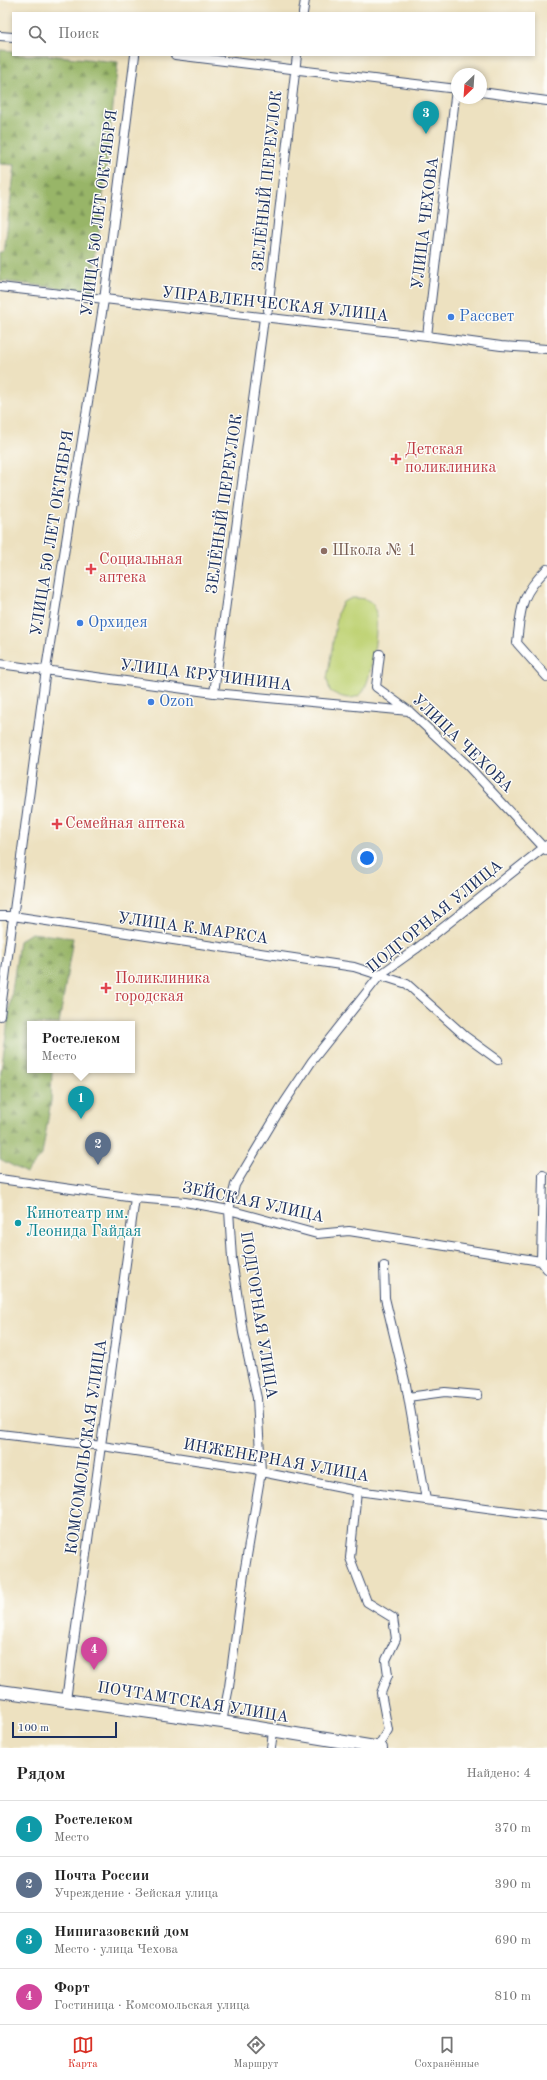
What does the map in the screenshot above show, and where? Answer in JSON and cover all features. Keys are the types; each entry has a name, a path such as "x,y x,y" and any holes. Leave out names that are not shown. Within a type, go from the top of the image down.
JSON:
{"street":[{"path":"303,12 305,0"},
{"path":"0,36 12,37"},
{"name":"УЛИЦА 50 ЛЕТ ОКТЯБРЯ","path":"0,1016 46,670 104,300 135,56"},
{"path":"184,56 451,88"},
{"name":"ЗЕЛЁНЫЙ ПЕРЕУЛОК","path":"268,310 297,56"},
{"path":"487,93 547,101"},
{"name":"УЛИЦА ЧЕХОВА","path":"427,336 454,104"},
{"name":"УПРАВЛЕНЧЕСКАЯ УЛИЦА","path":"0,287 427,336 501,346 547,350"},
{"name":"ЗЕЛЁНЫЙ ПЕРЕУЛОК","path":"214,693 264,318"},
{"path":"547,569 534,581 522,602 516,643 547,678"},
{"name":"УЛИЦА ЧЕХОВА","path":"380,654 376,687 409,711 467,765 546,848"},
{"name":"УЛИЦА КРУЧИНИНА","path":"0,664 214,693 409,711"},
{"name":"ПОДГОРНАЯ УЛИЦА","path":"222,1722 229,1687 244,1574 261,1472 257,1398 243,1333 233,1266 229,1210 235,1185 284,1103 335,1030 380,974 416,949 546,848"},
{"name":"УЛИЦА К.МАРКСА","path":"0,916 13,916 354,967 380,974 407,984 465,1036 498,1060"},
{"path":"543,1174 544,1261 547,1269"},
{"name":"ЗЕЙСКАЯ УЛИЦА","path":"0,1179 135,1198 185,1202 229,1210 317,1234 348,1231 544,1261"},
{"name":"КОМСОМОЛЬСКАЯ УЛИЦА","path":"66,1700 135,1198"},
{"path":"384,1266 385,1298 408,1397 426,1500"},
{"path":"408,1397 445,1392 478,1395"},
{"name":"ИНЖЕНЕРНАЯ УЛИЦА","path":"0,1434 102,1446 255,1468 261,1472 357,1491 547,1516"},
{"path":"357,1491 350,1558 367,1602 393,1618 396,1639 386,1660 388,1675 382,1693 388,1730 378,1748"},
{"name":"ПОЧТАМТСКАЯ УЛИЦА","path":"0,1690 222,1722 378,1748"},
{"path":"271,1748 272,1731"}],"green space":[{"path":"0,50 12,51 12,56 57,56 118,62 92,292 0,281 0,253 4,253 15,165 0,164"},
{"path":"352,598 370,601 374,606 376,613 376,636 372,664 365,687 362,693 358,696 346,698 330,691 327,679 338,612 343,602"},
{"path":"31,933 73,938 59,1021 27,1021 27,1073 52,1073 51,1101 42,1155 26,1173 0,1159 0,1079 19,941"}],"place":[{"name":"Нипигазовский дом","path":"426,134"},
{"name":"Рассвет","path":"451,317"},
{"name":"Детская поликлиника","path":"396,459"},
{"name":"Школа № 1","path":"324,551"},
{"name":"Социальная аптека","path":"91,569"},
{"name":"Орхидея","path":"80,623"},
{"name":"Ozon","path":"151,702"},
{"name":"Семейная аптека","path":"57,824"},
{"name":"Поликлиника городская","path":"106,988"},
{"name":"Ростелеком","path":"81,1119"},
{"name":"Почта России","path":"98,1165"},
{"name":"Кинотеатр им. Леонида Гайдая","path":"18,1223"},
{"name":"Форт","path":"94,1670"}]}
